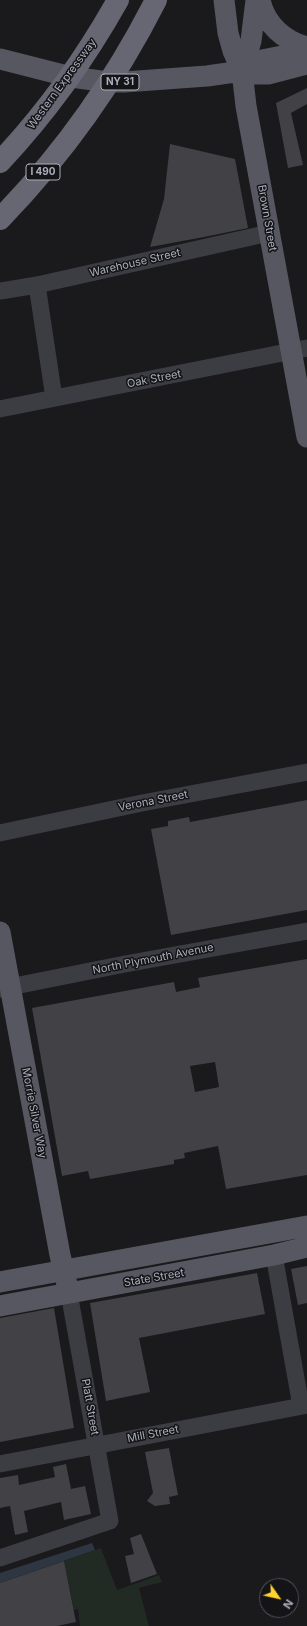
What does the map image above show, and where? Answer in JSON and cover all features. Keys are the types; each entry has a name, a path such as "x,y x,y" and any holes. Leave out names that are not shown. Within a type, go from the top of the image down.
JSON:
{"highway":[{"name":"Western Expressway","path":"0,162 44,112 83,57 118,0"},
{"name":"I 490","path":"0,219 45,169 82,122 116,72 156,0"},
{"path":"0,168 44,112"}],"main road":[{"name":"Brown Street","path":"224,0 228,33 233,51 242,71 245,100 269,233 299,350 307,437"},
{"path":"242,71 250,43 256,0"},
{"path":"260,0 265,14 279,32 293,42 307,47"},
{"name":"NY 31","path":"242,71 262,60 307,51"},
{"name":"NY 31","path":"0,59 71,77 108,82 159,80 242,71 255,74 268,74 307,64"},
{"name":"Morrie Silver Way","path":"0,932 5,988 69,1293"},
{"path":"0,1282 307,1226"},
{"name":"State Street","path":"0,1306 274,1255 307,1247"}],"street":[{"name":"Warehouse Street","path":"0,291 36,285 269,233"},
{"path":"36,285 54,398"},
{"name":"Oak Street","path":"0,409 299,350"},
{"name":"Verona Street","path":"0,833 142,803 307,772"},
{"name":"North Plymouth Avenue","path":"5,988 307,931"},
{"path":"274,1255 304,1406"},
{"name":"Platt Street","path":"0,1558 110,1521 69,1293"},
{"name":"Mill Street","path":"0,1464 304,1406"}],"shaded area":[{"path":"92,1543 95,1550 0,1583 0,1573"},
{"path":"101,1548 117,1590 159,1575 162,1582 139,1588 149,1626 80,1626 78,1609 74,1610 64,1561"}],"building":[{"path":"307,88 307,104 291,113 303,165 288,168 276,103"},
{"path":"170,144 235,159 248,228 150,247 164,199"},
{"path":"307,800 307,910 171,935 151,829 168,826 168,821 189,817 190,822"},
{"path":"307,959 307,1175 226,1189 218,1146 184,1153 185,1158 174,1160 174,1164 90,1179 88,1171 62,1176 32,1008 174,982 176,992 200,987 198,978","holes":["215,1062 219,1087 195,1092 190,1066"]},
{"path":"307,1266 307,1303 298,1305 291,1269"},
{"path":"257,1273 265,1314 139,1338 150,1392 106,1401 90,1303"},
{"path":"54,1308 74,1428 0,1442 0,1318"},
{"path":"169,1448 178,1495 169,1497 170,1504 155,1506 147,1501 153,1493 145,1452"},
{"path":"66,1464 71,1489 85,1486 91,1514 64,1520 61,1502 24,1511 28,1532 15,1535 10,1506 0,1508 0,1478 18,1475 19,1485 55,1477 53,1467"},
{"path":"141,1534 157,1574 131,1583 125,1556 134,1554 130,1538"},
{"path":"64,1561 76,1622 57,1626 0,1626 0,1583"}]}
